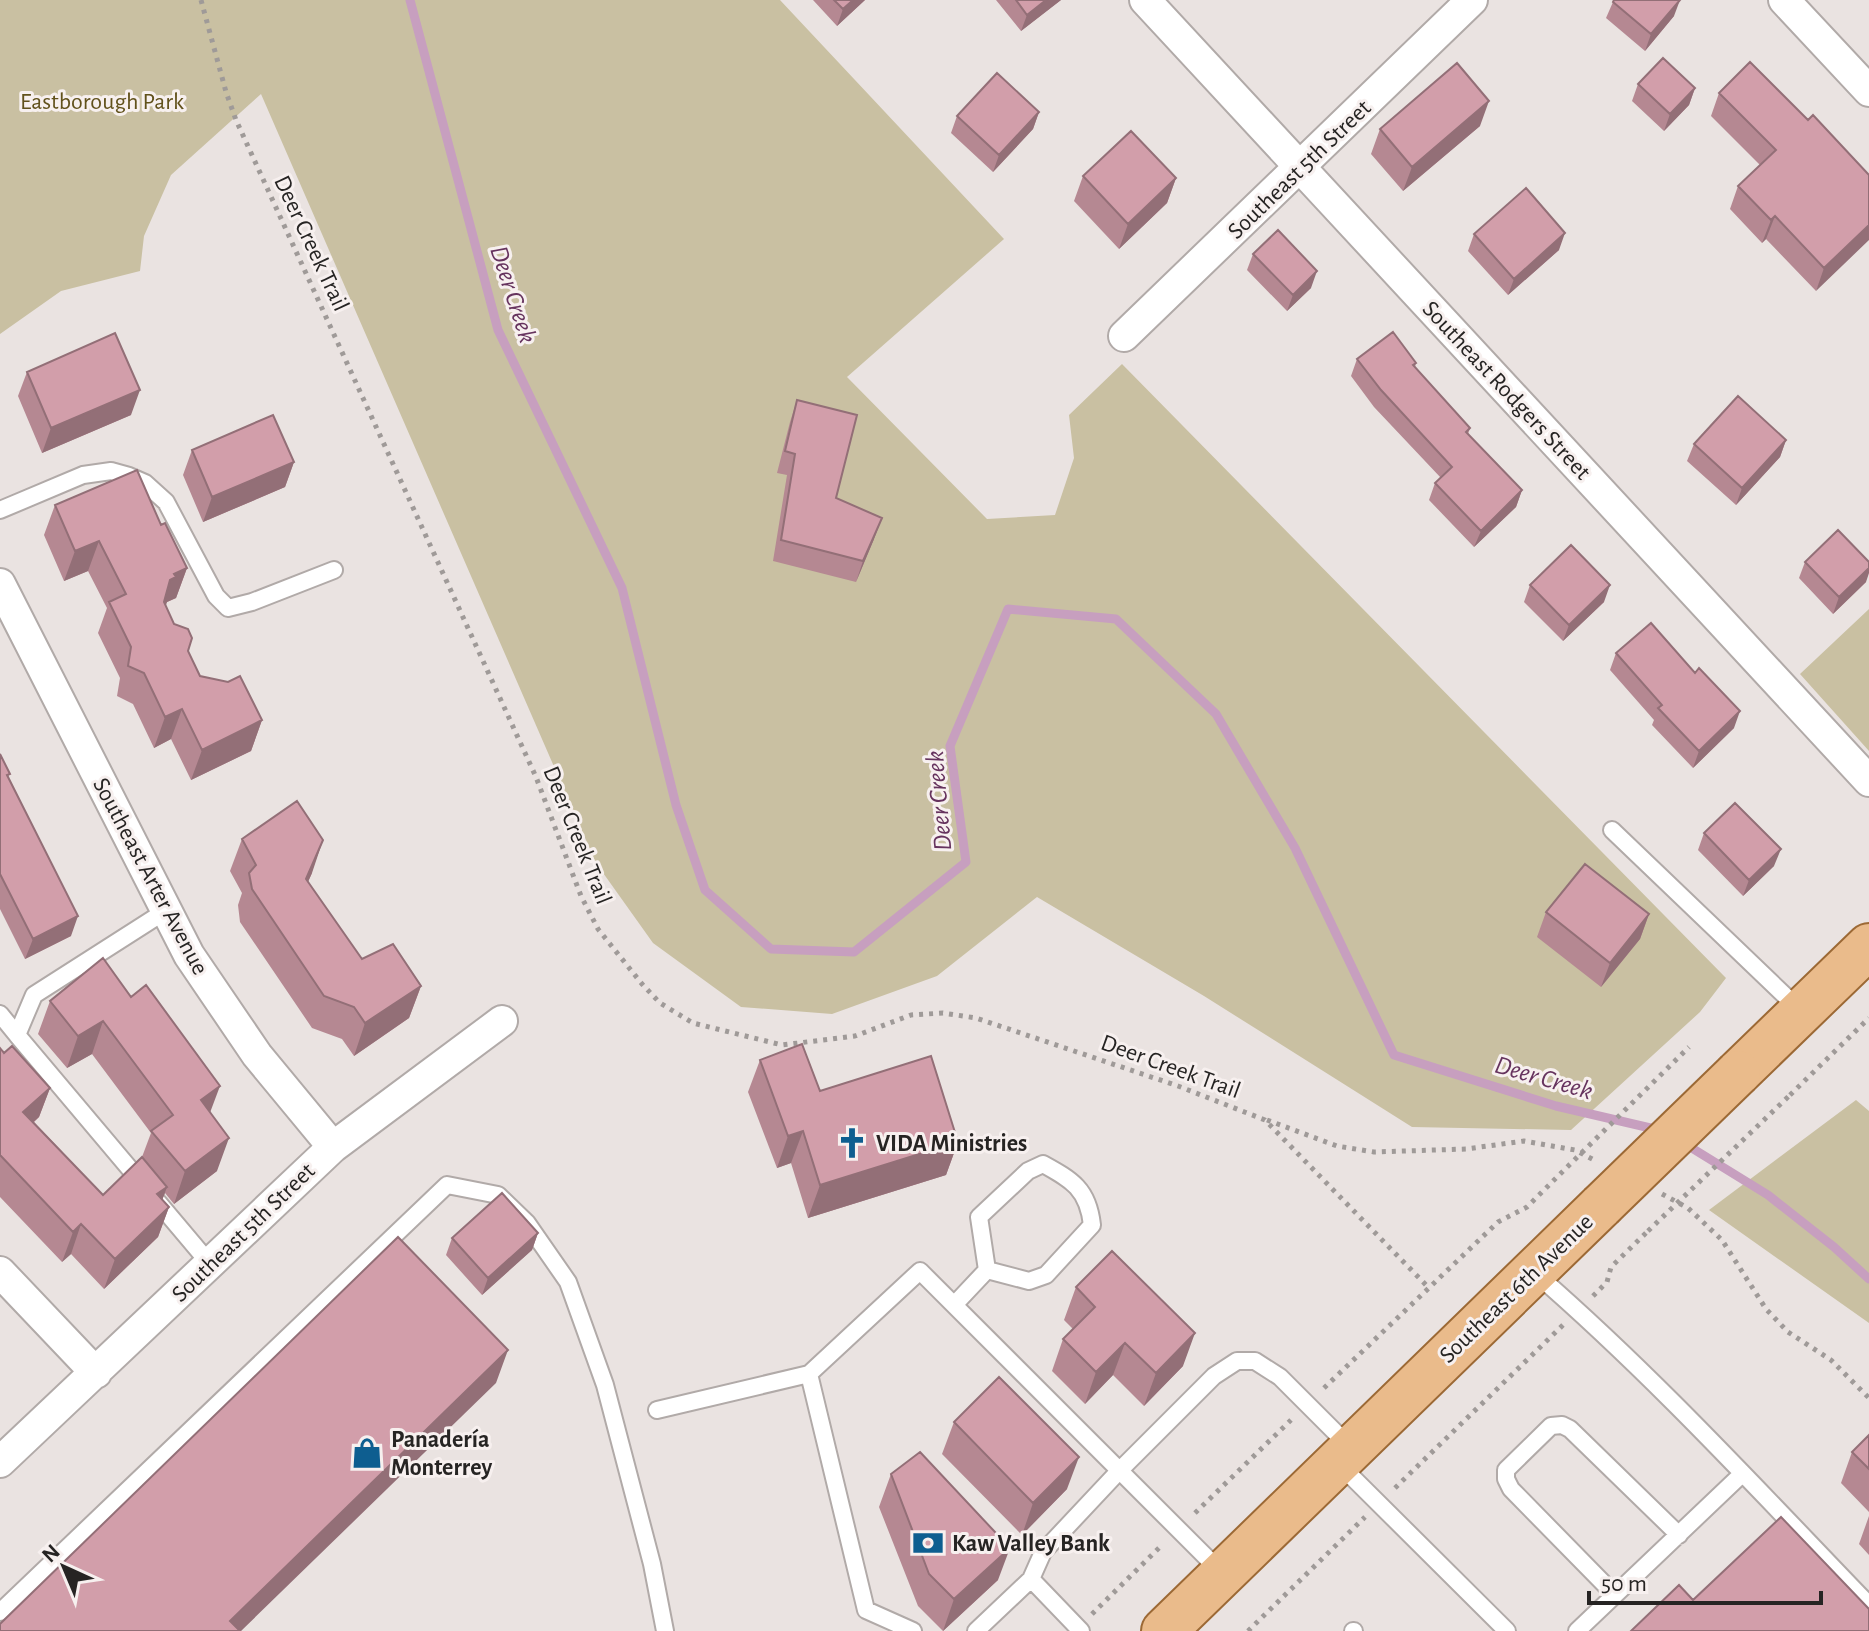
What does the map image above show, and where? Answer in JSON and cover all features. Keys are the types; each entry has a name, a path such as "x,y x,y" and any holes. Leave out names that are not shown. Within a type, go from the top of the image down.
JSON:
{"main road":[{"name":"Southeast 6th Avenue","path":"1164,1631 1869,946"}],"street":[{"name":"Southeast Rodgers Street","path":"1145,0 1869,781"},
{"name":"Southeast 5th Street","path":"1124,336 1472,0"},
{"path":"1784,0 1869,91"},
{"name":"Southeast Arter Avenue","path":"0,584 189,955 257,1055 333,1147"},
{"name":"Southeast 5th Street","path":"0,1462 333,1147 502,1021"},
{"path":"0,1272 96,1373"}],"lane":[{"path":"0,510 83,475 111,471 145,483 166,502 216,596 228,608 252,602 334,570"},
{"path":"1612,830 1802,1012"},
{"path":"17,1035 34,995 167,910"},
{"path":"0,1014 210,1264"},
{"path":"1043,1164 1074,1181 1090,1210 1092,1225 1046,1275 1029,1281 987,1270 979,1217 1028,1171 1043,1164"},
{"path":"0,1612 447,1185 498,1195 527,1223 568,1282 608,1396 652,1564 665,1631"},
{"path":"954,1305 987,1270"},
{"path":"657,1410 809,1374 920,1271 1222,1574"},
{"path":"1533,1271 1578,1310 1869,1605"},
{"path":"976,1631 1031,1579 1043,1552 1214,1376 1237,1361 1255,1361 1280,1377 1379,1503 1507,1631"},
{"path":"809,1374 866,1610 913,1631"},
{"path":"1615,1595 1511,1489 1506,1479 1506,1470 1551,1426 1562,1425 1570,1429 1679,1535"},
{"path":"1577,1631 1742,1474"},
{"path":"1031,1579 1081,1631"}],"path":[{"name":"Deer Creek Trail","path":"201,0 236,120 536,777 581,896 598,929 660,1003 693,1023 782,1045 855,1036 911,1015 943,1013 976,1018 1178,1086 1265,1120 1428,1287"},
{"path":"1248,1631 1607,1282 1611,1267 1869,1018"},
{"path":"1553,1181 1689,1047"}],"green space":[{"name":"Eastborough Park","path":"0,0 780,0 1004,239 847,377 987,519 1055,515 1074,458 1069,415 1122,364 1726,978 1700,1012 1571,1130 1412,1127 1204,996 1037,897 937,976 832,1014 741,1007 653,943 596,863 261,94 171,175 144,236 140,271 61,291 0,334"},
{"path":"1869,609 1869,751 1800,674"},
{"path":"1856,1100 1869,1111 1869,1323 1709,1210"}],"building":[{"path":"834,0 853,0 843,9"},
{"path":"1016,0 1046,0 1027,15"},
{"path":"1614,0 1680,0 1651,34"},
{"path":"1663,58 1695,88 1670,114 1638,84"},
{"path":"1750,62 1808,120 1813,115 1869,175 1869,225 1824,268 1775,216 1771,220 1738,186 1776,150 1719,93"},
{"path":"1457,63 1489,101 1412,167 1380,129"},
{"path":"997,73 1039,112 999,155 957,116"},
{"path":"1131,131 1176,178 1128,224 1083,176"},
{"path":"1526,188 1565,233 1514,279 1474,234"},
{"path":"1278,230 1317,271 1293,295 1253,254"},
{"path":"1393,332 1416,363 1413,365 1470,428 1466,432 1522,490 1481,531 1435,483 1452,467 1381,390 1357,359"},
{"path":"115,333 140,390 51,428 27,372"},
{"path":"1738,396 1786,440 1742,488 1694,444"},
{"path":"797,400 857,415 836,498 882,518 863,561 781,540 795,454 785,451"},
{"path":"273,415 294,462 212,497 192,450"},
{"path":"137,470 161,525 165,523 187,568 174,574 176,577 170,580 164,602 174,624 188,629 192,638 188,651 200,676 228,682 240,676 262,720 202,750 182,709 165,717 144,673 128,666 131,647 109,602 126,594 99,541 75,551 55,505"},
{"path":"1838,530 1869,562 1869,568 1839,597 1805,562"},
{"path":"1571,545 1610,585 1569,625 1530,585"},
{"path":"1651,623 1695,673 1699,668 1740,711 1699,751 1658,708 1662,705 1616,653"},
{"path":"0,754 10,774 7,775 78,916 33,939 0,874"},
{"path":"297,801 323,840 306,879 362,959 393,944 421,986 365,1023 354,1007 324,996 252,889 249,873 256,865 242,839"},
{"path":"1735,803 1781,849 1749,880 1704,833"},
{"path":"1585,864 1649,914 1610,963 1546,912"},
{"path":"103,958 131,997 146,985 220,1086 201,1100 229,1138 185,1171 151,1131 173,1115 103,1021 78,1036 50,1001"},
{"path":"802,1044 820,1091 931,1056 958,1142 820,1185 803,1131 788,1136 760,1060"},
{"path":"12,1046 50,1088 23,1112 103,1195 142,1157 167,1187 157,1194 169,1207 115,1259 81,1224 73,1232 0,1155 0,1048 4,1053"},
{"path":"502,1193 538,1233 488,1278 452,1238"},
{"path":"398,1237 508,1350 230,1621 240,1631 0,1631 0,1624"},
{"path":"1112,1251 1195,1333 1156,1373 1125,1343 1096,1372 1063,1339 1095,1307 1076,1287"},
{"path":"999,1377 1079,1457 1033,1503 954,1422"},
{"path":"1869,1435 1869,1469 1852,1452"},
{"path":"920,1452 1010,1548 954,1599 929,1574 891,1474"},
{"path":"1781,1517 1869,1609 1869,1631 1631,1631 1679,1585 1693,1600"}],"waterway":[{"name":"Deer Creek","path":"410,0 498,330 622,588 676,805 705,890 771,949 854,952 966,862 950,746 1008,609 1116,619 1216,714 1295,848 1394,1055 1556,1106 1659,1130"},
{"name":"Deer Creek","path":"1682,1142 1768,1195 1869,1279"}],"place":[{"name":"VIDA Ministries","path":"852,1143"},
{"name":"Panadería Monterrey","path":"367,1453"},
{"name":"Kaw Valley Bank","path":"928,1543"}]}
